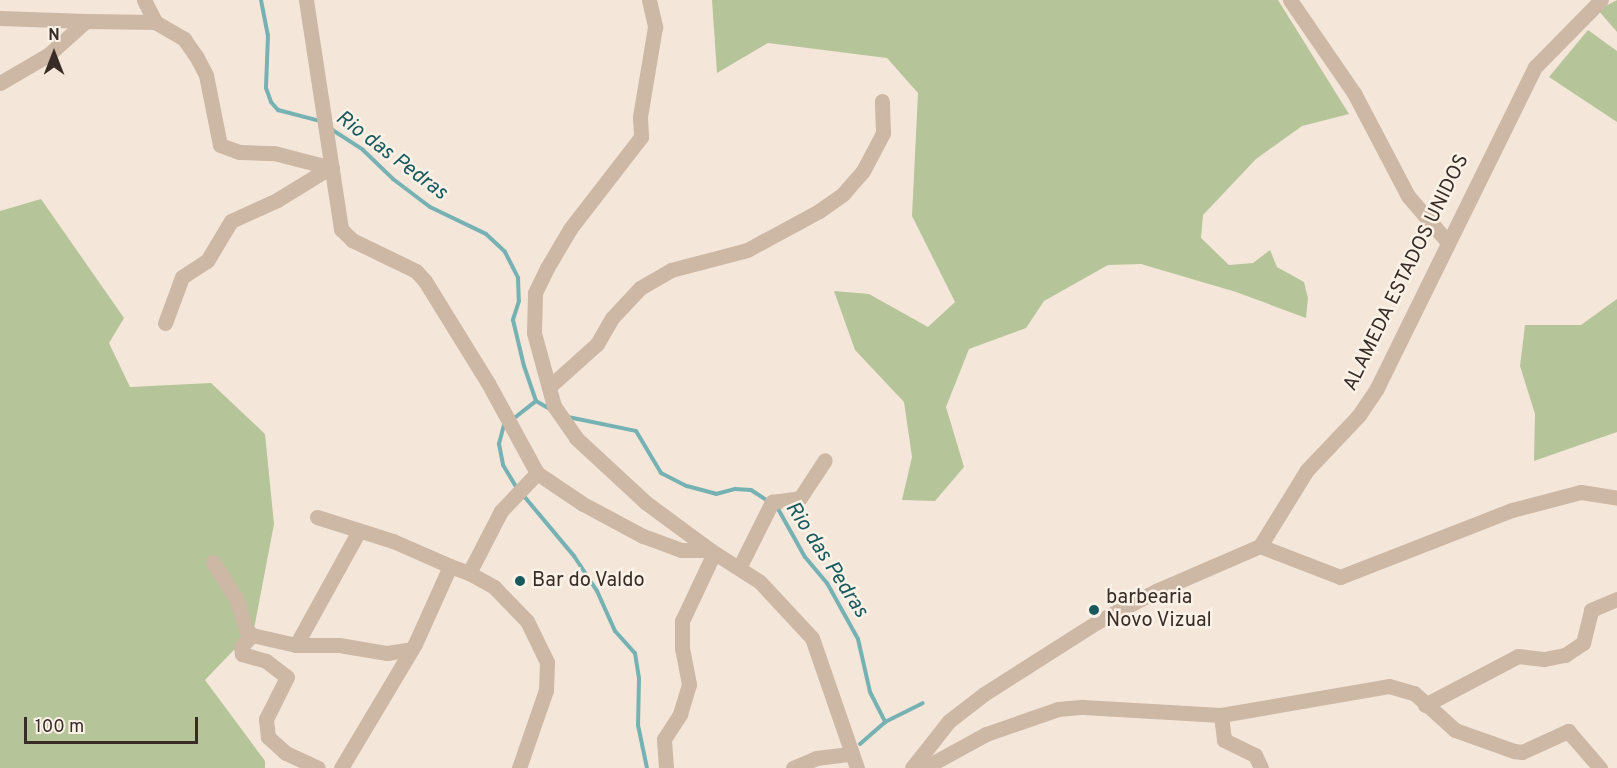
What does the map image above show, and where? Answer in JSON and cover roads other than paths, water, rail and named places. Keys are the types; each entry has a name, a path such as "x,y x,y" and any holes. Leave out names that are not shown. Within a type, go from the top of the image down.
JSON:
{"street":[{"path":"144,0 155,22"},
{"path":"306,0 341,229 352,240 416,271 425,281 488,383 537,473 583,504 643,536 681,550 712,552"},
{"path":"649,0 655,27 640,117 641,137 570,229 535,293 531,318 560,420 605,468 712,552 740,566 780,599 812,638 833,692 854,761 816,758 793,768"},
{"path":"1290,0 1354,93 1408,196 1446,240"},
{"name":"ALAMEDA ESTADOS UNIDOS","path":"1260,546 1308,470 1359,415 1377,388 1446,240 1535,67 1601,0"},
{"path":"0,18 155,22 184,39 196,56 206,75 220,145 228,150 274,153 331,168"},
{"path":"0,83 48,56 86,21"},
{"path":"549,387 597,344 612,318 640,288 671,270 747,250 819,212 843,194 863,171 883,133 882,101"},
{"path":"165,323 182,277 207,261 231,220 277,200 331,168"},
{"path":"740,566 772,502 800,498 825,460"},
{"path":"469,573 501,511 537,473"},
{"path":"912,768 949,722 984,694 1087,628 1156,591 1260,546 1343,576 1512,510 1581,492 1617,498"},
{"path":"317,517 469,573 494,587 522,615 547,662 546,690 519,768"},
{"path":"296,645 359,531"},
{"path":"666,768 664,740 680,714 689,684 682,649 682,621 712,552"},
{"path":"213,562 237,600 246,628 252,635 296,645 339,645 387,653 412,649"},
{"path":"341,768 412,649 450,566"},
{"path":"1425,705 1518,656 1544,659 1565,655 1583,643 1591,610 1617,599"},
{"path":"252,635 241,647 242,654 266,661 287,677 266,719 268,737 286,753 318,768"},
{"path":"924,768 986,734 1058,709 1083,707 1221,715 1389,686 1406,689 1455,730 1520,753 1568,731 1600,768"},
{"path":"1221,715 1224,740 1255,755 1261,768"}],"waterway":[{"name":"Rio das Pedras","path":"261,0 268,35 266,88 271,102 278,110 320,121"},
{"name":"Rio das Pedras","path":"331,129 363,150 393,179 430,207 486,234 505,252 518,278 519,301 513,320 524,366 536,401 550,409"},
{"name":"Rio das Pedras","path":"513,419 536,401"},
{"name":"Rio das Pedras","path":"568,417 636,431 661,473 687,486 716,494 735,489 751,490 768,501"},
{"name":"Rio das Pedras","path":"504,425 499,444 503,465 518,490"},
{"name":"Rio das Pedras","path":"523,495 574,556 597,591 615,631 635,653 639,679 638,725 647,768"},
{"name":"Rio das Pedras","path":"777,507 805,557 827,583 858,639 870,692 885,722"},
{"path":"860,744 885,722 923,703"}],"place":[{"name":"Bar do Valdo","path":"520,581"},
{"name":"barbearia Novo Vizual","path":"1094,610"}]}
